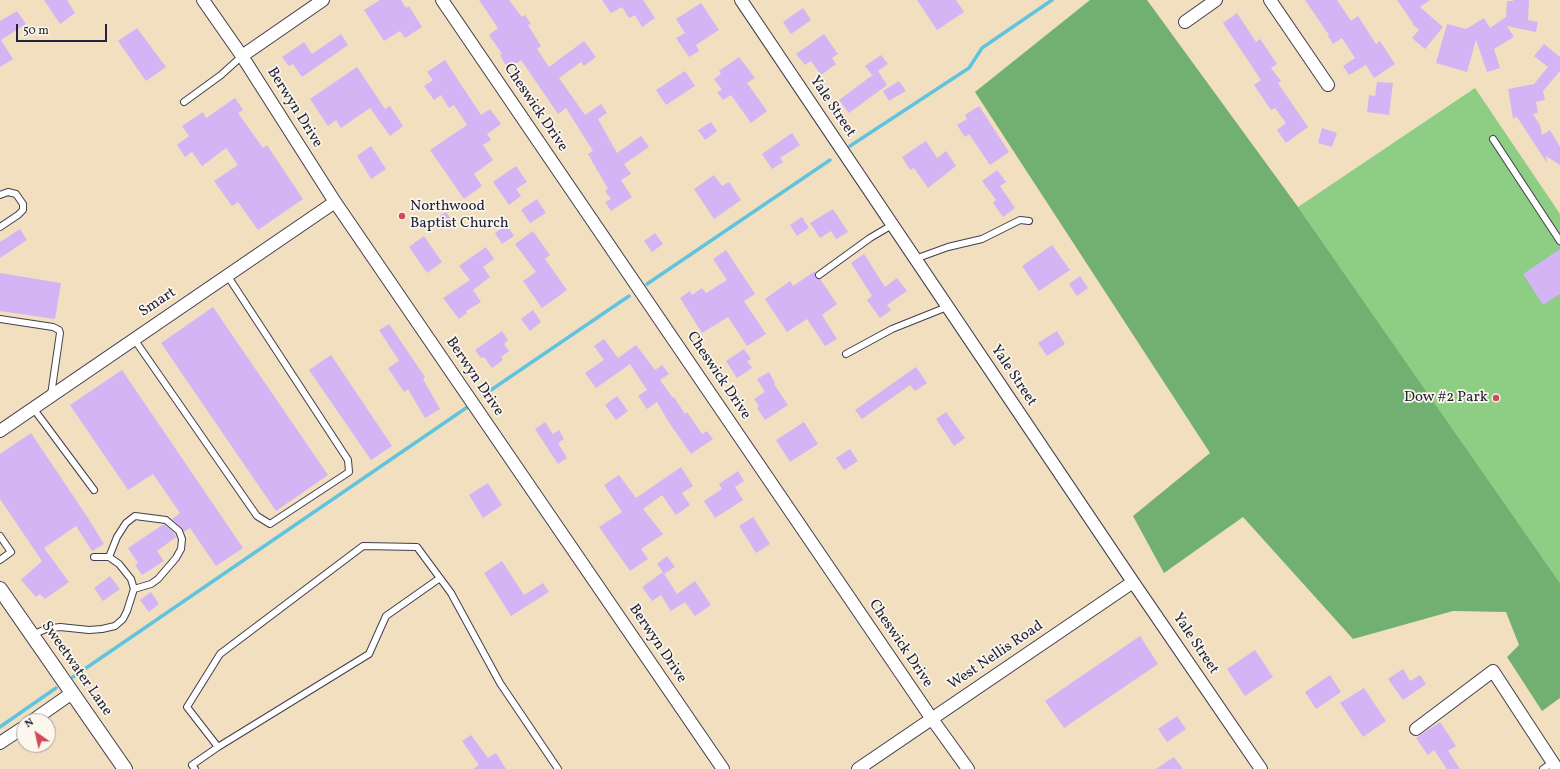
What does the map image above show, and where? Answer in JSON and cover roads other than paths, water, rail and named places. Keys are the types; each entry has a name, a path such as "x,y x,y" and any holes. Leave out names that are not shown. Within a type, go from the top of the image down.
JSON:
{"street":[{"name":"Berwyn Drive","path":"203,0 242,56 335,202 723,769"},
{"path":"242,56 323,0"},
{"name":"Cheswick Drive","path":"442,0 932,719 968,769"},
{"name":"Yale Street","path":"741,0 1133,582 1261,769"},
{"path":"1185,22 1216,0"},
{"path":"1270,0 1328,85"},
{"name":"Smart","path":"0,431 335,202"},
{"name":"West Nellis Road","path":"858,769 1133,582"},
{"name":"Sweetwater Lane","path":"0,589 125,769"},
{"path":"1416,729 1493,671 1551,767"},
{"path":"43,713 72,693"},
{"path":"0,744 16,733"}],"lane":[{"path":"184,102 221,75 242,56"},
{"path":"1493,139 1560,241"},
{"path":"0,195 8,192 16,194 23,204 23,210 0,227"},
{"path":"915,259 948,247 982,239 1020,220 1029,221"},
{"path":"819,275 870,238 892,225"},
{"path":"134,339 257,516 270,524 349,472 348,460 227,275"},
{"path":"846,354 892,329 948,307"},
{"path":"0,319 53,327 59,330 60,333 51,396"},
{"path":"33,408 94,490"},
{"path":"109,557 118,536 126,523 135,516 166,520 179,531 182,539 181,549 168,569 151,584 134,589"},
{"path":"0,536 11,552 0,560"},
{"path":"218,747 187,707 220,654 363,546 416,547 451,594 500,683 558,769"},
{"path":"32,635 46,629 60,627 89,630 102,629 115,626 123,619 134,589 131,579 119,564 109,557 94,556"},
{"path":"195,769 192,765 218,747 370,654 386,616 440,578"}],"waterway":[{"path":"850,146 969,68 982,48 1052,0"},
{"path":"647,284 830,160"},
{"path":"488,392 629,296"},
{"path":"73,677 469,406"},
{"path":"0,727 56,688"}],"place":[{"name":"Northwood Baptist Church","path":"402,216"},
{"name":"Dow #2 Park","path":"1496,398"}]}
